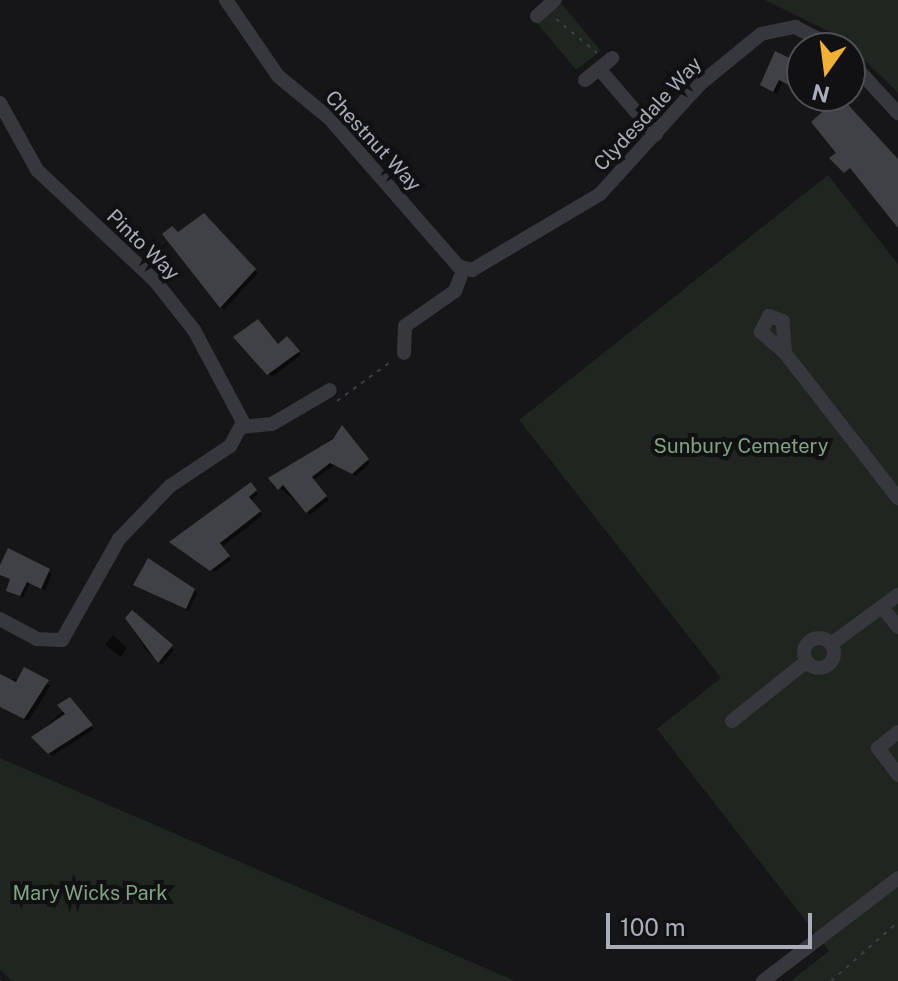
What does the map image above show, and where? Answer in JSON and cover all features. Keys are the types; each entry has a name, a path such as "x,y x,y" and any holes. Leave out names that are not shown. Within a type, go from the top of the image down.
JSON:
{"street":[{"name":"Chestnut Way","path":"226,0 278,76 329,118 464,268"},
{"name":"Clydesdale Way","path":"464,268 487,267 600,194 700,84 776,27 804,32"},
{"path":"585,80 601,71 612,58"},
{"path":"601,71 656,135"},
{"path":"866,78 898,113"},
{"name":"Pinto Way","path":"0,103 37,170 155,281 194,330 242,427"},
{"path":"404,353 405,326 455,291 464,268"},
{"path":"785,353 898,498"},
{"path":"0,619 37,639 62,640 119,539 170,486 230,446 242,427 272,424 330,390"},
{"path":"732,721 807,661 826,666 831,644 898,595"},
{"path":"882,607 898,627"},
{"path":"898,732 878,748 898,775"},
{"path":"763,981 898,878"}],"path":[{"path":"546,5 602,58 593,67 601,71"},
{"path":"330,390 339,404 360,379 404,353"},
{"path":"831,981 898,922"}],"green space":[{"path":"765,0 898,0 898,93 866,62 866,32 830,32"},
{"path":"562,4 601,51 576,70 537,23"},
{"name":"Sunbury Cemetery","path":"828,175 898,264 898,981 791,981 829,951 657,729 721,678 519,420"},
{"name":"Mary Wicks Park","path":"0,758 515,981 12,981 0,970"}],"building":[{"path":"775,51 786,56 786,84 779,80 773,92 760,85"},
{"path":"822,112 855,112 898,159 898,228 850,168 844,173 829,158 836,153 811,122"},
{"path":"204,213 256,269 220,308 162,234 172,226 178,232"},
{"path":"258,319 278,344 287,336 300,351 267,375 233,337"},
{"path":"342,425 369,459 352,474 330,463 312,477 327,496 306,513 283,485 278,490 268,478 333,439"},
{"path":"251,482 257,490 249,497 261,511 220,543 230,556 210,571 169,542"},
{"path":"8,548 50,569 41,589 27,582 20,596 6,591 10,579 0,575 0,565"},
{"path":"148,558 195,589 186,609 133,585"},
{"path":"132,610 173,645 158,663 125,618"},
{"path":"24,667 49,680 24,719 0,707 0,674 16,682"},
{"path":"70,697 93,725 48,754 31,737 65,714 57,705"}]}
